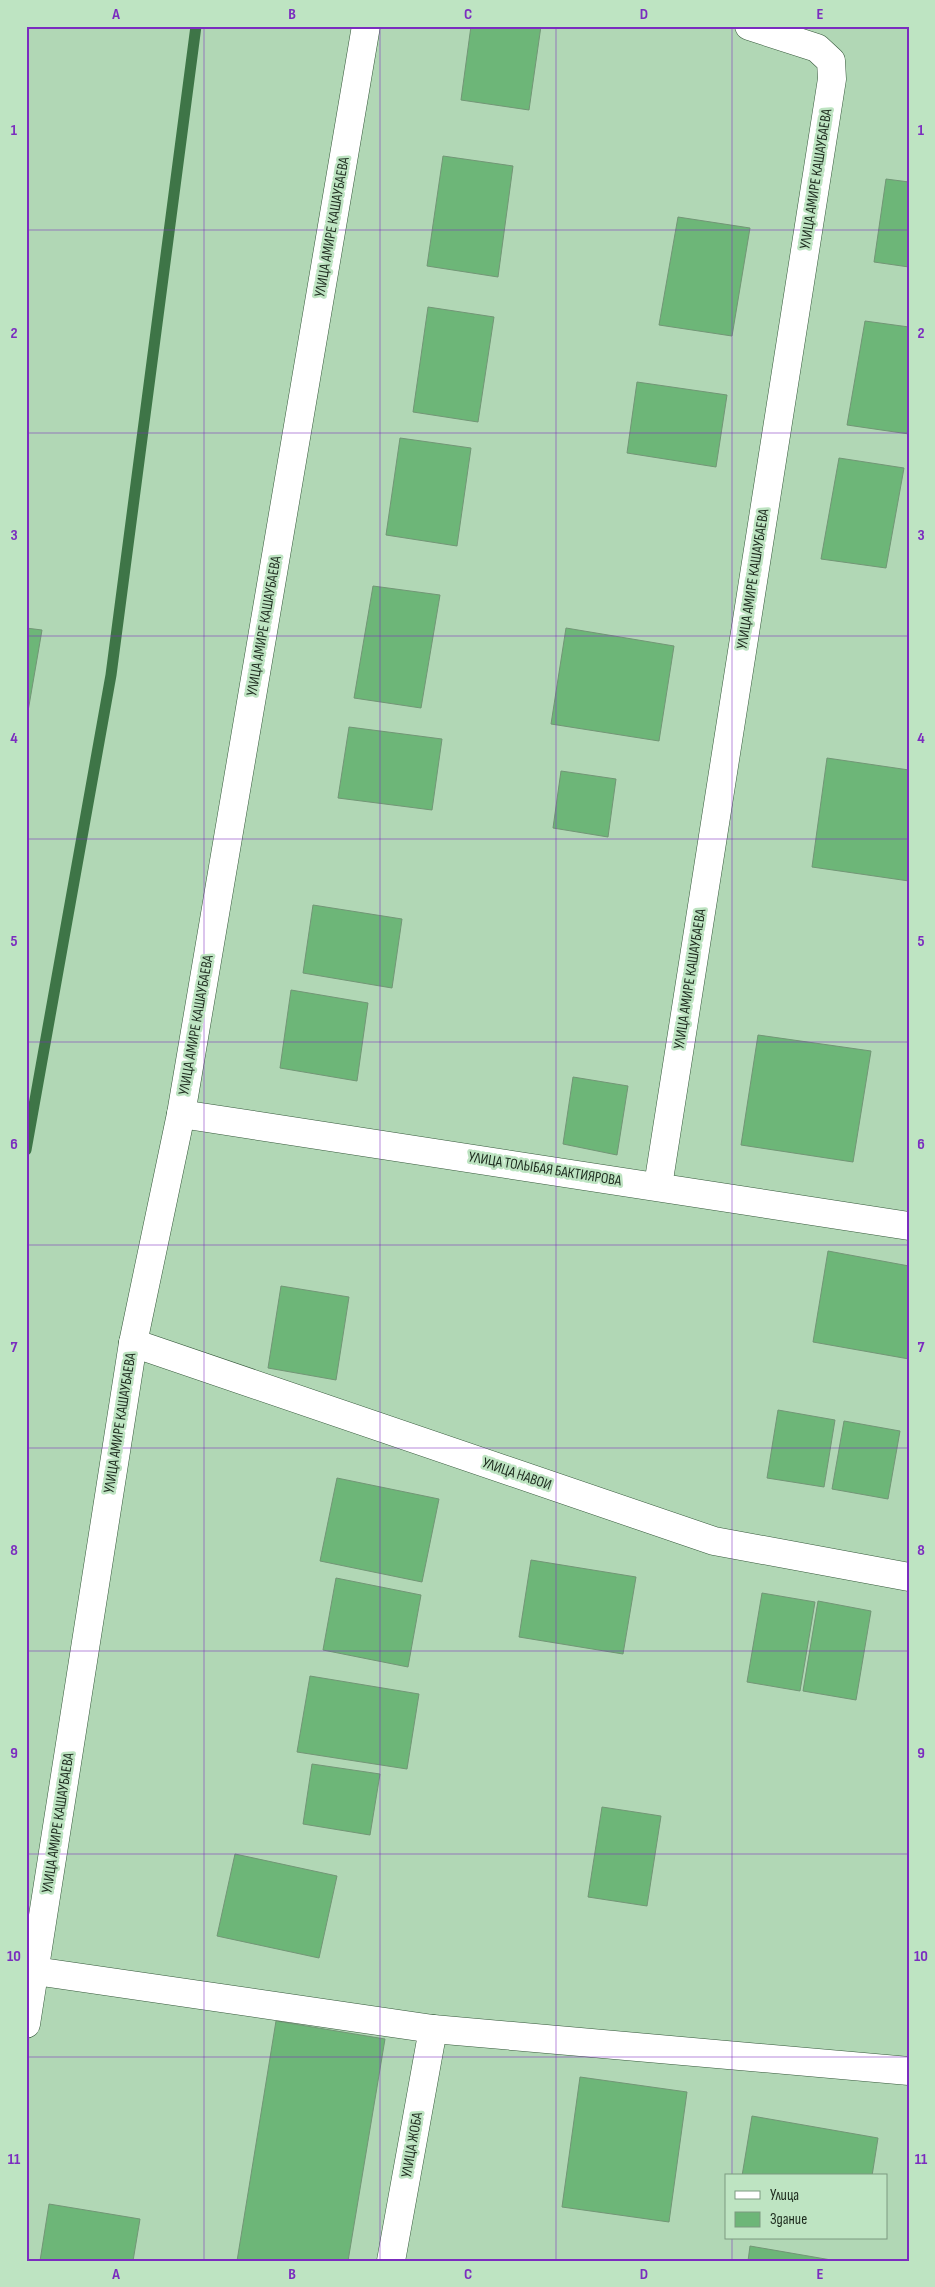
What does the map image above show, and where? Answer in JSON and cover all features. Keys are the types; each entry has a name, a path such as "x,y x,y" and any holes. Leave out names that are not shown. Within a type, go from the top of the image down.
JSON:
{"street":[{"name":"УЛИЦА АМИРЕ КАШАУБАЕВА","path":"26,2024 36,1971 133,1343 181,1114 366,26"},
{"name":"УЛИЦА АМИРЕ КАШАУБАЕВА","path":"658,1186 832,79 831,61 817,48 749,26"},
{"name":"УЛИЦА ТОЛЫБАЯ БАКТИЯРОВА","path":"181,1114 909,1226"},
{"name":"УЛИЦА НАВОИ","path":"133,1343 714,1541 909,1577"},
{"path":"36,1971 433,2029 909,2071"},
{"name":"УЛИЦА ЖОБА","path":"391,2261 433,2029"}],"building":[{"path":"471,26 541,26 529,110 461,100"},
{"path":"443,156 513,166 498,277 427,266"},
{"path":"886,179 909,182 909,267 874,262"},
{"path":"678,217 750,228 732,336 659,325"},
{"path":"428,307 494,317 478,422 413,412"},
{"path":"865,321 909,327 909,434 847,425"},
{"path":"637,382 727,395 716,467 627,453"},
{"path":"400,438 471,448 457,546 386,535"},
{"path":"839,458 904,468 886,568 821,559"},
{"path":"373,586 440,595 421,708 354,698"},
{"path":"26,628 42,630 26,723"},
{"path":"566,628 674,646 659,741 551,724"},
{"path":"349,727 442,739 432,810 338,798"},
{"path":"827,758 909,770 909,881 812,867"},
{"path":"561,771 616,779 608,837 553,828"},
{"path":"313,905 402,919 392,988 303,973"},
{"path":"291,990 368,1003 357,1081 280,1068"},
{"path":"758,1035 871,1051 853,1162 741,1145"},
{"path":"573,1077 628,1086 617,1155 563,1144"},
{"path":"828,1251 909,1266 909,1359 813,1342"},
{"path":"281,1286 349,1297 336,1380 268,1368"},
{"path":"778,1410 835,1420 824,1487 767,1478"},
{"path":"844,1421 900,1431 888,1499 832,1489"},
{"path":"337,1478 439,1499 422,1582 320,1561"},
{"path":"531,1560 636,1577 623,1654 519,1637"},
{"path":"336,1578 421,1595 408,1667 323,1650"},
{"path":"762,1593 815,1602 800,1691 747,1682"},
{"path":"818,1601 871,1611 856,1700 803,1691"},
{"path":"310,1676 419,1694 407,1769 297,1752"},
{"path":"312,1764 380,1774 370,1835 303,1824"},
{"path":"602,1807 661,1816 647,1906 588,1897"},
{"path":"235,1854 337,1876 319,1958 217,1936"},
{"path":"276,2021 385,2039 348,2261 237,2261"},
{"path":"580,2077 687,2092 669,2222 562,2207"},
{"path":"752,2116 878,2138 872,2174 742,2174"},
{"path":"49,2204 140,2219 133,2261 40,2261"},
{"path":"750,2246 837,2261 748,2261"}],"waterway":[{"path":"26,1150 111,675 196,26"}]}
